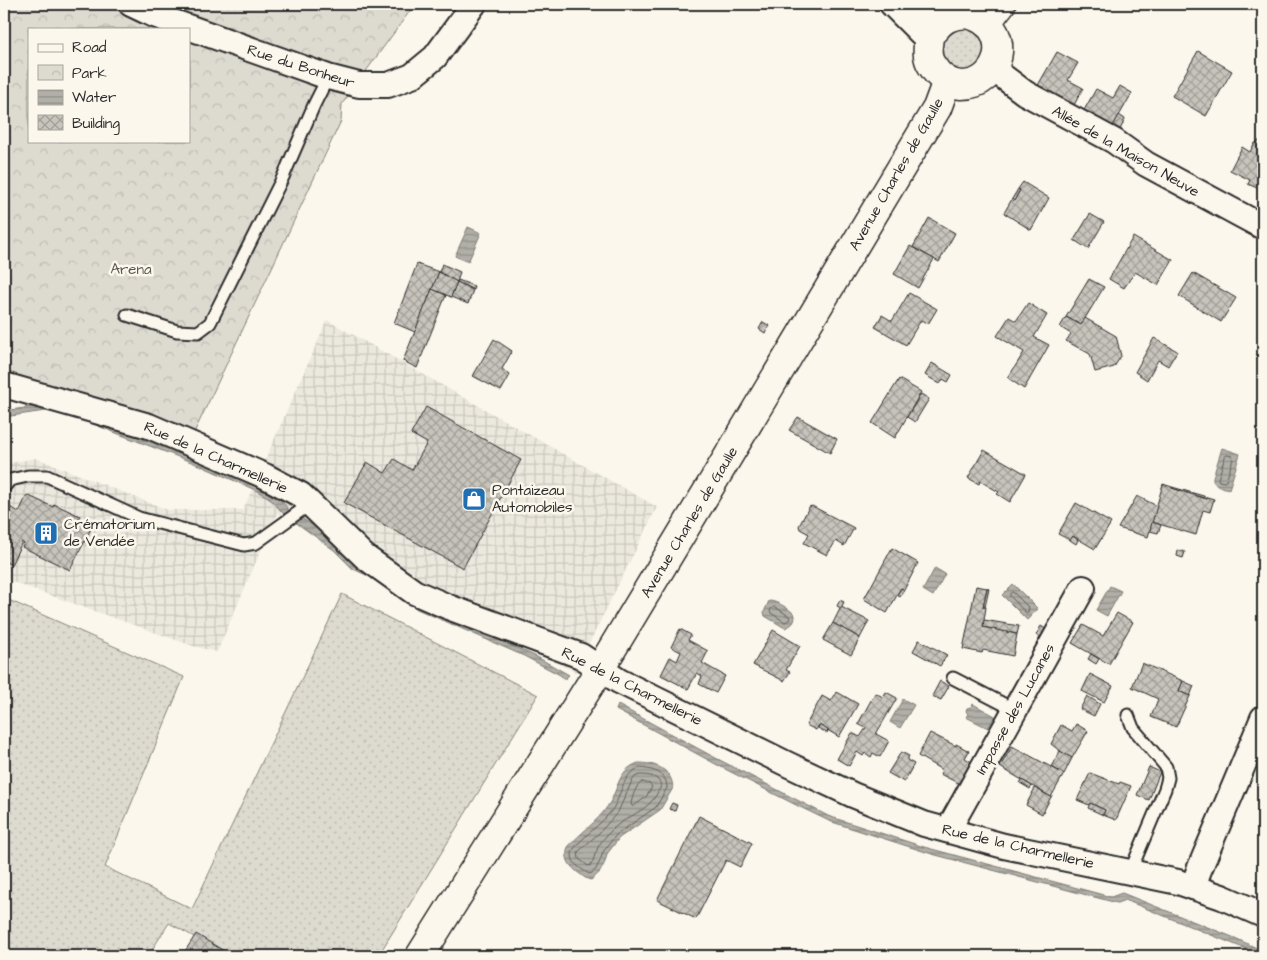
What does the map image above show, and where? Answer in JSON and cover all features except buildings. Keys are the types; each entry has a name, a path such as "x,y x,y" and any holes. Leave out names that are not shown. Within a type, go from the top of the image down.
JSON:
{"main road":[{"path":"994,13 993,31 997,40 997,60 993,69 986,77 972,84 957,84 947,81 937,74 930,64 928,36 947,18 964,14 976,17 994,13"},
{"name":"Avenue Charles de Gaulle","path":"420,956 600,668 720,470 937,108 947,81"}],"street":[{"name":"Rue du Bonheur","path":"131,4 154,15 328,77 359,85 388,85 412,76 435,57 474,4"},
{"path":"892,4 929,40"},
{"path":"911,4 947,18"},
{"name":"Allée de la Maison Neuve","path":"993,69 1025,93 1114,141 1146,164 1263,227"},
{"name":"Rue de la Charmellerie","path":"4,384 149,426 266,476 301,495 306,507 365,557 414,592 451,608 581,656 620,681 837,787 924,824 1004,846 1178,882 1263,915"},
{"name":"Impasse des Lucanes","path":"948,830 1083,588"},
{"path":"1193,887 1263,718"}],"lane":[{"path":"127,315 177,331 198,332 210,323 283,177 328,77"},
{"path":"4,487 10,480 28,476 47,476 139,518 244,545 256,543 263,536 306,507"},
{"path":"953,678 1015,710"},
{"path":"1128,715 1133,728 1166,767 1168,778 1130,872"}],"shaded area":[{"path":"327,320 657,507 575,672 277,513 217,652 193,646 4,579 4,464 36,458 168,510 243,510"}],"green space":[{"name":"Arena","path":"4,4 415,4 342,104 341,121 193,435 99,400 4,373"},
{"path":"963,27 975,31 981,37 985,49 981,61 975,67 963,71 951,67 945,61 941,49 945,37 951,31"},
{"path":"342,594 538,695 378,956 229,956 169,923 148,956 4,956 4,598 184,677 105,867 192,909"}],"water":[{"path":"468,227 481,233 468,262 455,256"},
{"path":"45,405 90,418 270,489 290,511 323,532 431,610 537,657 569,675 565,679 524,656 417,609 371,577 353,569 334,550 284,514 268,497 253,489 199,465 52,410 4,417 4,411"},
{"path":"1222,448 1240,454 1229,489 1217,486 1213,481"},
{"path":"935,568 945,574 933,596 923,590"},
{"path":"1013,584 1038,609 1027,620 1002,595"},
{"path":"1110,586 1121,591 1107,616 1096,610"},
{"path":"769,601 787,608 795,615 790,626 785,628 765,616 764,612"},
{"path":"903,699 914,705 900,728 890,722"},
{"path":"973,704 995,716 988,728 966,717 968,714 967,708"},
{"path":"618,705 828,816 924,847 1111,897 1122,893 1235,938 1263,951 1263,956 1125,900 1117,903 932,854 829,821 723,768 616,710"},
{"path":"638,763 662,768 672,781 673,788 660,810 619,838 607,854 600,872 591,880 588,879 571,866 567,859 568,847 603,812 611,801 622,776"}],"place":[{"name":"Pontaizeau Automobiles","path":"474,499"},
{"name":"Crématorium de Vendée","path":"46,533"}]}
